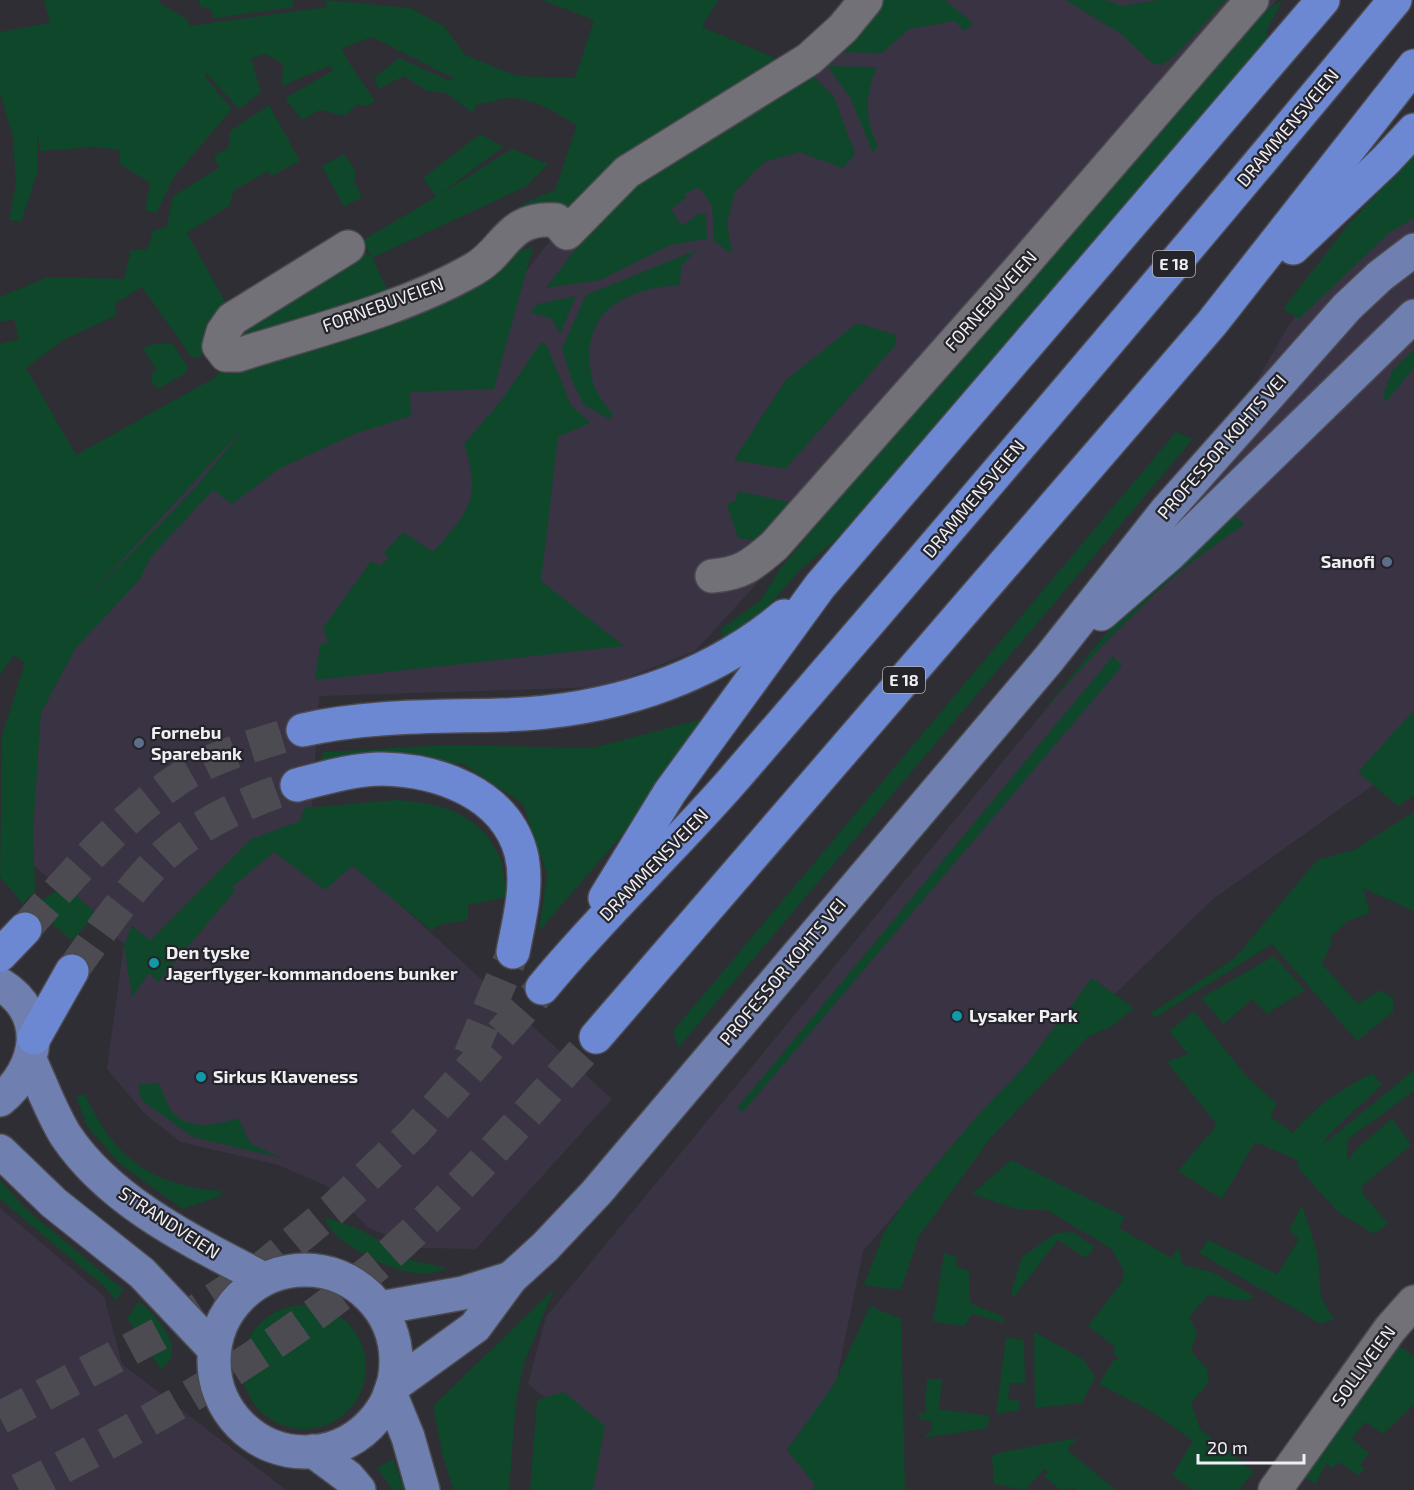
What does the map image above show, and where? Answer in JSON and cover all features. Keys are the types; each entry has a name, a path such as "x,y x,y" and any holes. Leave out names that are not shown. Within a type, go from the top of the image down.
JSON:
{"highway":[{"name":"E 18","path":"576,946 670,792 820,586 1323,0"},
{"name":"DRAMMENSVEIEN","path":"542,988 576,946 694,825 1267,155 1395,0"},
{"name":"E 18","path":"596,1037 1212,323 1414,66"},
{"name":"E 18","path":"1212,323 1385,161 1414,130"},
{"name":"E 18","path":"303,730 340,722 392,716 504,715 571,710 609,703 661,687 753,642 820,586"},
{"path":"297,785 381,769 430,774 473,791 503,817 520,852 525,888 513,952"},
{"path":"0,955 25,929"},
{"path":"32,1050 72,971"}],"main road":[{"name":"PROFESSOR KOHTS VEI","path":"391,1390 475,1327 511,1278 545,1247 596,1193 1048,660 1166,511 1240,425 1347,307 1380,276 1414,250"},
{"name":"PROFESSOR KOHTS VEI","path":"1048,660 1169,555 1414,316"},
{"name":"STRANDVEIEN","path":"0,984 10,990 22,1004 30,1020 32,1050 65,1134 89,1166 174,1231 264,1279"},
{"path":"0,1100 19,1084 32,1050"},
{"path":"0,1151 54,1203 142,1273 214,1349"},
{"path":"314,1270 340,1276 362,1290 380,1308 390,1326 395,1346 396,1367 391,1390 378,1415 360,1433 338,1446 313,1451 289,1451 266,1443 245,1430 229,1412 217,1386 214,1349 220,1328 230,1308 264,1279 289,1271 314,1270"},
{"name":"PROFESSOR KOHTS VEI","path":"380,1308 463,1293 511,1278"},
{"path":"391,1390 408,1437 423,1490"},
{"path":"313,1451 348,1477 359,1490"}],"street":[{"name":"FORNEBUVEIEN","path":"348,247 232,319 223,332 219,346 226,355 238,355 418,296 476,268 513,230 538,219 556,220 567,233 627,172 809,59 843,28 866,0"},
{"name":"FORNEBUVEIEN","path":"711,576 733,574 753,564 774,546 1015,274 1252,0"},
{"name":"SOLLIVEIEN","path":"1275,1490 1390,1329 1414,1302"}],"shaded area":[{"path":"846,0 1277,0 979,341 695,651 603,687 319,696 311,823 612,1099 476,1249 418,1248 369,1228 327,1186 278,1165 181,1142 146,1115 107,1069 124,944 18,852 58,590 218,421 484,324 577,207 812,41"},
{"path":"1414,158 1414,764 1400,766 1213,899 932,1171 863,1251 814,1490 582,1490 601,1442 528,1384 546,1317 1125,613 1288,326 1407,163"},
{"path":"0,1208 104,1296 122,1364 286,1490 0,1490"}],"green space":[{"path":"44,0 160,0 161,4 188,20 189,26 328,7 324,0 410,8 444,26 465,55 517,76 575,78 594,20 542,0 718,0 702,27 780,60 606,169 575,203 555,211 520,205 555,190 577,126 555,112 530,101 508,98 477,104 473,113 446,93 427,91 404,76 379,89 374,78 399,58 448,80 455,79 372,37 342,48 349,63 375,101 367,106 358,104 344,116 320,110 302,120 285,98 334,70 329,66 282,86 283,64 265,54 251,58 261,92 239,109 205,72 205,77 232,109 174,177 156,213 145,210 150,183 119,163 120,150 93,147 40,151 37,131 38,171 21,222 9,220 16,183 13,137 0,93 0,32 50,23"},
{"path":"198,0 293,0 294,7 213,18 211,9 201,7"},
{"path":"874,0 945,0 973,23 965,31 954,21 909,29 882,53 832,52"},
{"path":"1066,0 1105,0 1123,6 1157,0 1226,0 1174,57 1161,65 1152,63 1121,34"},
{"path":"1283,0 1265,33 1270,36 838,538 799,571 764,612 723,642 721,629 759,602 780,569 952,362 1263,12"},
{"path":"827,66 877,67 868,97 870,126 878,146 873,153 851,99"},
{"path":"810,72 834,97 855,154 843,168 799,152 764,162 735,192 727,223 732,254 714,241 712,206 699,187 683,195 687,197 671,209 682,226 700,213 706,214 707,239 670,245 600,280 546,288 605,211 656,166"},
{"path":"269,105 300,161 271,176 268,171 233,191 230,205 187,233 232,314 213,328 201,356 193,359 142,287 115,304 117,315 65,339 26,368 76,455 216,377 264,287 347,237 371,257 363,240 436,197 423,178 480,134 503,147 439,195 512,149 548,164 527,186 372,258 388,291 533,247 494,389 410,392 411,416 354,434 279,469 232,504 213,490 150,558 140,579 75,649 41,713 33,831 35,891 23,904 0,877 2,736 25,663 14,655 0,675 0,344 19,339 14,319 0,322 0,297 48,277 124,279 131,250 147,250 153,231 167,226 173,196 219,168 214,156 229,147 229,132","holes":["242,431 195,488 80,606"]},
{"path":"344,154 356,172 354,181 362,197 344,207 322,166"},
{"path":"1414,154 1414,218 1389,233 1299,319 1283,309 1348,225"},
{"path":"697,250 681,266 680,285 638,293 621,300 608,310 597,324 591,340 590,360 593,383 599,396 613,415 609,419 584,405 572,381 562,348 586,295"},
{"path":"576,296 560,334 552,319 530,312 538,304"},
{"path":"857,323 896,335 895,346 785,469 734,460 785,381"},
{"path":"541,342 546,344 571,405 590,423 558,437 541,581 624,646 315,680 320,645 328,642 323,628 371,561 380,566 389,558 384,552 403,532 433,552 456,526 469,503 472,492 472,478 464,444 501,401"},
{"path":"172,343 188,367 186,373 158,389 151,382 152,374 157,370 143,349 153,344"},
{"path":"1414,349 1414,368 1386,402 1383,396 1392,371"},
{"path":"1176,432 1193,439 678,1048 673,1031"},
{"path":"738,491 792,503 791,507 755,541 738,538 727,504 735,501"},
{"path":"1232,513 1245,525 1188,565 1161,588 1110,638 1039,716 1104,636"},
{"path":"1113,656 1122,666 743,1112 737,1108"},
{"path":"1414,710 1414,795 1398,806 1358,772"},
{"path":"706,718 621,836 539,931 547,874 523,804 463,764 321,760 324,752 449,745 593,748"},
{"path":"395,800 426,803 454,811 478,827 497,852 507,897 468,905 468,920 442,924 431,930 352,866 325,890 274,852 232,887 235,891 158,982 149,973 132,997 124,945 132,925 150,941 251,839 300,821 304,808"},
{"path":"1414,812 1414,911 1363,888 1370,913 1348,921 1330,937 1332,941 1322,964 1358,1004 1380,990 1393,998 1393,1012 1357,1041 1272,944 1156,1017 1150,1014 1235,958 1317,860 1354,850"},
{"path":"65,886 96,913 72,941 32,906"},
{"path":"1274,956 1305,990 1267,1014 1252,999 1224,1024 1201,998"},
{"path":"1092,978 1134,1008 1114,1025 1088,1037 991,1137 918,1238 901,1290 864,1285 884,1233 906,1200 978,1115 1025,1066"},
{"path":"1194,1011 1248,1078 1277,1104 1270,1116 1293,1133 1329,1099 1372,1073 1382,1085 1329,1134 1323,1145 1414,1070 1414,1091 1348,1139 1347,1162 1357,1148 1392,1119 1411,1145 1361,1187 1363,1194 1388,1224 1374,1234 1339,1213 1299,1169 1297,1160 1255,1142 1222,1199 1178,1171 1217,1125 1167,1062 1188,1054 1169,1031"},
{"path":"159,1083 171,1110 185,1122 203,1125 238,1118 250,1143 281,1158 193,1137 145,1103 140,1096 138,1085"},
{"path":"85,1094 108,1135 138,1164 155,1175 175,1183 221,1191 221,1196 183,1209 120,1164 87,1126 76,1096"},
{"path":"1011,1160 1125,1217 1119,1228 1172,1258 1178,1247 1183,1265 1212,1272 1255,1297 1243,1301 1208,1295 1189,1317 1197,1333 1191,1351 1207,1369 1209,1382 1191,1403 1200,1429 1254,1472 1238,1490 1193,1490 1172,1475 1193,1441 1151,1411 1099,1384 1114,1360 1119,1359 1113,1353 1115,1347 1088,1326 1122,1282 1124,1272 1112,1249 1047,1210 1019,1210 972,1194"},
{"path":"0,1180 28,1211 124,1290 115,1300 105,1287 0,1199"},
{"path":"1302,1205 1318,1255 1321,1298 1334,1319 1321,1324 1199,1253 1208,1240 1277,1274 1299,1239 1289,1230"},
{"path":"326,1217 361,1230 410,1260 447,1268 436,1272 416,1273 388,1266 343,1241 328,1225"},
{"path":"1073,1232 1095,1247 1086,1258 1058,1240 1013,1298 1011,1293 1022,1257 1056,1233"},
{"path":"944,1253 957,1257 956,1266 969,1271 970,1303 1004,1317 1004,1323 972,1314 965,1326 933,1322"},
{"path":"554,1289 524,1363 516,1401 509,1490 454,1490 443,1457 433,1406"},
{"path":"139,1301 157,1319 171,1343 171,1358 161,1370 127,1318"},
{"path":"304,1305 328,1310 348,1323 361,1343 366,1367 361,1391 348,1411 328,1424 304,1429 280,1424 260,1411 247,1391 242,1367 247,1343 260,1323 280,1310"},
{"path":"870,1306 901,1319 905,1490 811,1490 815,1485 787,1450 834,1384"},
{"path":"1034,1332 1083,1359 1095,1377 1082,1403 1035,1408"},
{"path":"1006,1337 1024,1340 1025,1383 1010,1383 1008,1399 1020,1401 1019,1410 996,1414"},
{"path":"1393,1342 1414,1356 1414,1404 1383,1434 1365,1422 1352,1439 1369,1453 1360,1465 1365,1469 1358,1475 1339,1462 1332,1468 1326,1463 1316,1484 1301,1476"},
{"path":"927,1379 942,1379 939,1409 990,1416 987,1428 924,1438 932,1429 932,1421 919,1419 918,1413 925,1413"},
{"path":"564,1392 605,1426 593,1490 530,1490 537,1400"},
{"path":"1077,1438 1067,1450 1116,1490 1076,1490 1073,1488 1061,1490 1044,1477 1048,1472 1045,1468 1025,1490 994,1484 992,1456 1002,1452"},
{"path":"393,1459 405,1490 393,1490 377,1468"}],"tunnel":[{"path":"25,929 119,827 183,776 211,761 242,749 303,730"},
{"path":"72,971 132,890 169,851 185,838 221,816 297,785"},
{"path":"470,1055 513,952"},
{"path":"0,1418 172,1327 262,1268 332,1210 415,1131 542,988"},
{"path":"19,1490 155,1417 244,1363 329,1304 369,1272 429,1217 596,1037"}],"place":[{"name":"Sanofi","path":"1387,562"},
{"name":"Fornebu Sparebank","path":"139,743"},
{"name":"Den tyske Jagerflyger-kommandoens bunker","path":"154,963"},
{"name":"Lysaker Park","path":"957,1016"},
{"name":"Sirkus Klaveness","path":"201,1077"}]}
